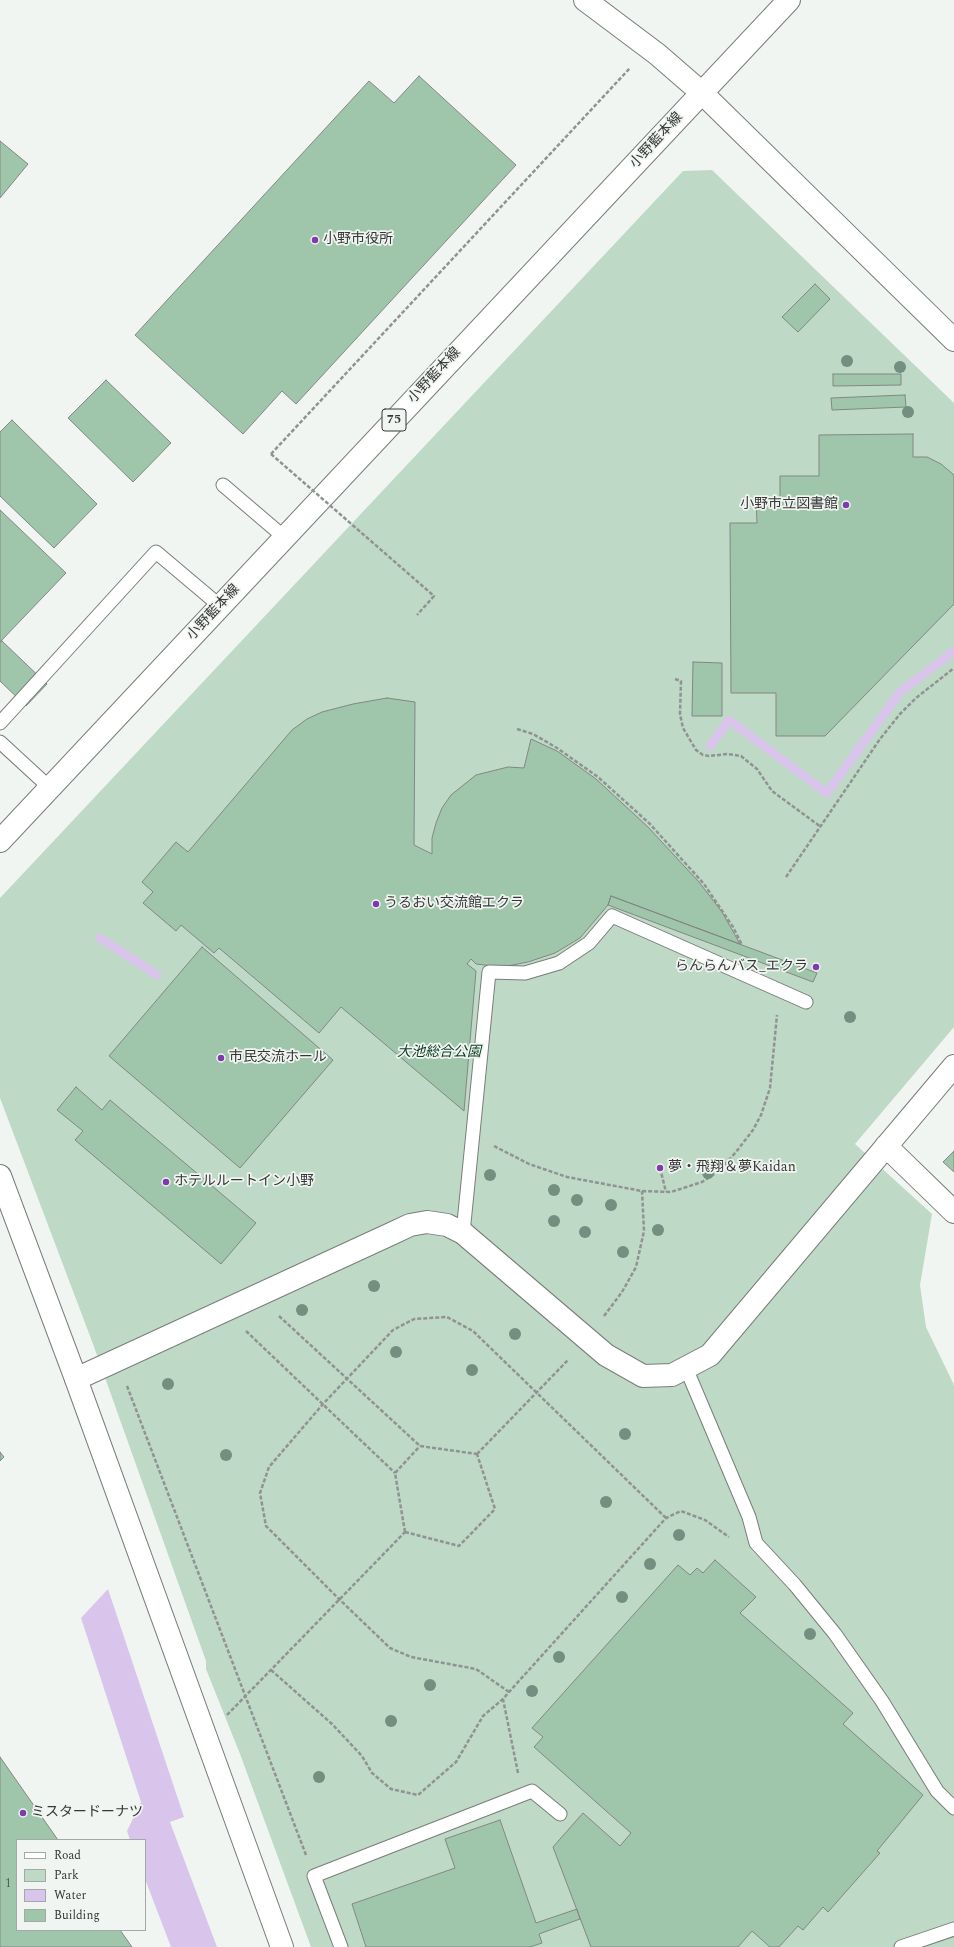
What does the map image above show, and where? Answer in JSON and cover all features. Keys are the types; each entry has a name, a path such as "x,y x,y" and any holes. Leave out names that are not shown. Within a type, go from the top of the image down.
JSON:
{"street":[{"path":"585,0 657,54 702,93 954,340"},
{"name":"小野藍本線","path":"0,841 789,0"},
{"path":"76,1379 116,1359 410,1225 427,1222 447,1225 463,1233 606,1355 643,1376 672,1376 710,1355 954,1066"},
{"path":"886,1146 954,1212"},
{"path":"0,1176 76,1379 282,1947"}],"lane":[{"path":"223,485 284,537"},
{"path":"0,722 156,552 220,606"},
{"path":"0,742 50,788"},
{"path":"463,1233 489,972 525,973 559,963 589,943 612,916 806,1002"},
{"path":"686,1368 749,1517 756,1543 795,1585 835,1634 882,1701 937,1791 954,1808"},
{"path":"341,1947 314,1876 532,1791 560,1814"},
{"path":"901,1947 954,1929"}],"path":[{"path":"417,615 434,596 271,454 591,108 631,67"},
{"path":"786,877 880,739 900,714 916,698 954,668"},
{"path":"675,680 681,680 680,714 683,728 696,750 703,755 709,756 728,754 741,756 757,769 772,791 821,827"},
{"path":"518,729 533,734 557,748 598,777 650,824 704,884 727,917 742,945"},
{"path":"473,1136 529,1164 566,1177 642,1191 666,1192 702,1182 719,1171 753,1130 761,1115 770,1088 777,1019 777,989"},
{"path":"660,1168 666,1192"},
{"path":"600,1321 622,1292 636,1267 644,1231 642,1191"},
{"path":"278,1315 420,1446 477,1454"},
{"path":"509,1692 476,1669 411,1657 390,1648 266,1526 260,1493 268,1467 323,1404 393,1330 414,1319 447,1317 473,1331 666,1518"},
{"path":"245,1331 395,1473 405,1532"},
{"path":"477,1454 572,1355"},
{"path":"116,1359 314,1876"},
{"path":"395,1473 420,1446"},
{"path":"405,1532 459,1546 495,1509 477,1454"},
{"path":"271,1670 332,1724 362,1756 372,1773 391,1789 418,1795 438,1780 456,1762 483,1716 503,1699 666,1518 681,1511 705,1520 733,1539 756,1543"},
{"path":"225,1717 405,1532"},
{"path":"503,1699 523,1795"}],"green space":[{"name":"大池総合公園","path":"712,170 954,403 954,1027 855,1144 932,1214 920,1285 926,1327 954,1385 954,1947 311,1947 240,1754 206,1669 206,1661 93,1344 0,1098 0,898 683,171"}],"water":[{"path":"108,1589 184,1817 170,1822 217,1947 171,1947 146,1882 146,1839 130,1839 127,1831 141,1802 81,1618"}],"building":[{"path":"419,76 516,165 296,404 282,391 243,434 135,335 369,81 394,103"},
{"path":"0,141 28,164 0,198"},
{"path":"815,284 830,299 798,332 782,317"},
{"path":"833,374 901,374 901,385 833,386"},
{"path":"106,380 171,443 133,482 68,418"},
{"path":"905,395 906,407 832,410 831,398"},
{"path":"12,420 97,504 54,548 0,496 0,432"},
{"path":"913,434 913,457 927,457 941,464 954,475 954,604 825,736 776,736 776,693 731,693 730,523 757,523 756,499 780,499 780,476 819,476 819,435"},
{"path":"0,510 66,573 0,642"},
{"path":"2,641 47,684 26,706 0,681 0,642"},
{"path":"693,662 722,663 722,716 692,716"},
{"name":"うるおい交流館エクラ","path":"387,698 415,702 414,845 432,854 432,838 436,823 442,808 451,795 476,775 508,767 524,768 531,739 557,751 596,779 648,827 699,882 722,912 740,944 611,896 608,905 580,938 555,953 528,962 502,967 476,964 471,959 467,964 476,971 464,1111 341,1007 319,1033 219,948 214,953 181,925 176,931 143,903 153,892 142,882 176,842 188,852 292,730 307,719 322,712 353,704"},
{"path":"611,896 817,973 813,982 608,905"},
{"name":"市民交流ホール","path":"202,947 333,1060 240,1168 109,1056"},
{"name":"ホテルルートイン小野","path":"76,1087 102,1110 110,1100 256,1223 221,1264 75,1140 83,1131 57,1110"},
{"path":"954,1151 954,1172 943,1162"},
{"path":"0,1452 4,1457 0,1461"},
{"path":"715,1560 756,1597 740,1613 853,1713 843,1724 923,1795 877,1851 880,1853 828,1912 823,1907 803,1930 798,1926 779,1947 770,1947 752,1931 738,1947 591,1947 553,1847 583,1813 620,1846 631,1833 534,1747 543,1737 532,1728 678,1565 690,1575 697,1568 703,1573"},
{"path":"0,1757 57,1839 16,1839 16,1931 121,1931 132,1947 0,1947"},
{"path":"500,1820 536,1923 577,1909 580,1919 539,1934 542,1943 530,1947 366,1947 352,1904 455,1868 445,1839"}],"waterway":[{"path":"710,746 729,720 827,793 900,692 954,651"},
{"path":"100,938 157,975"}],"place":[{"name":"小野市役所","path":"315,240"},
{"name":"小野市立図書館","path":"846,505"},
{"name":"うるおい交流館エクラ","path":"376,904"},
{"name":"らんらんバス_エクラ","path":"816,967"},
{"name":"市民交流ホール","path":"221,1058"},
{"name":"夢・飛翔＆夢Kaidan","path":"660,1168"},
{"name":"ホテルルートイン小野","path":"166,1182"},
{"name":"ミスタードーナツ","path":"23,1813"}]}
